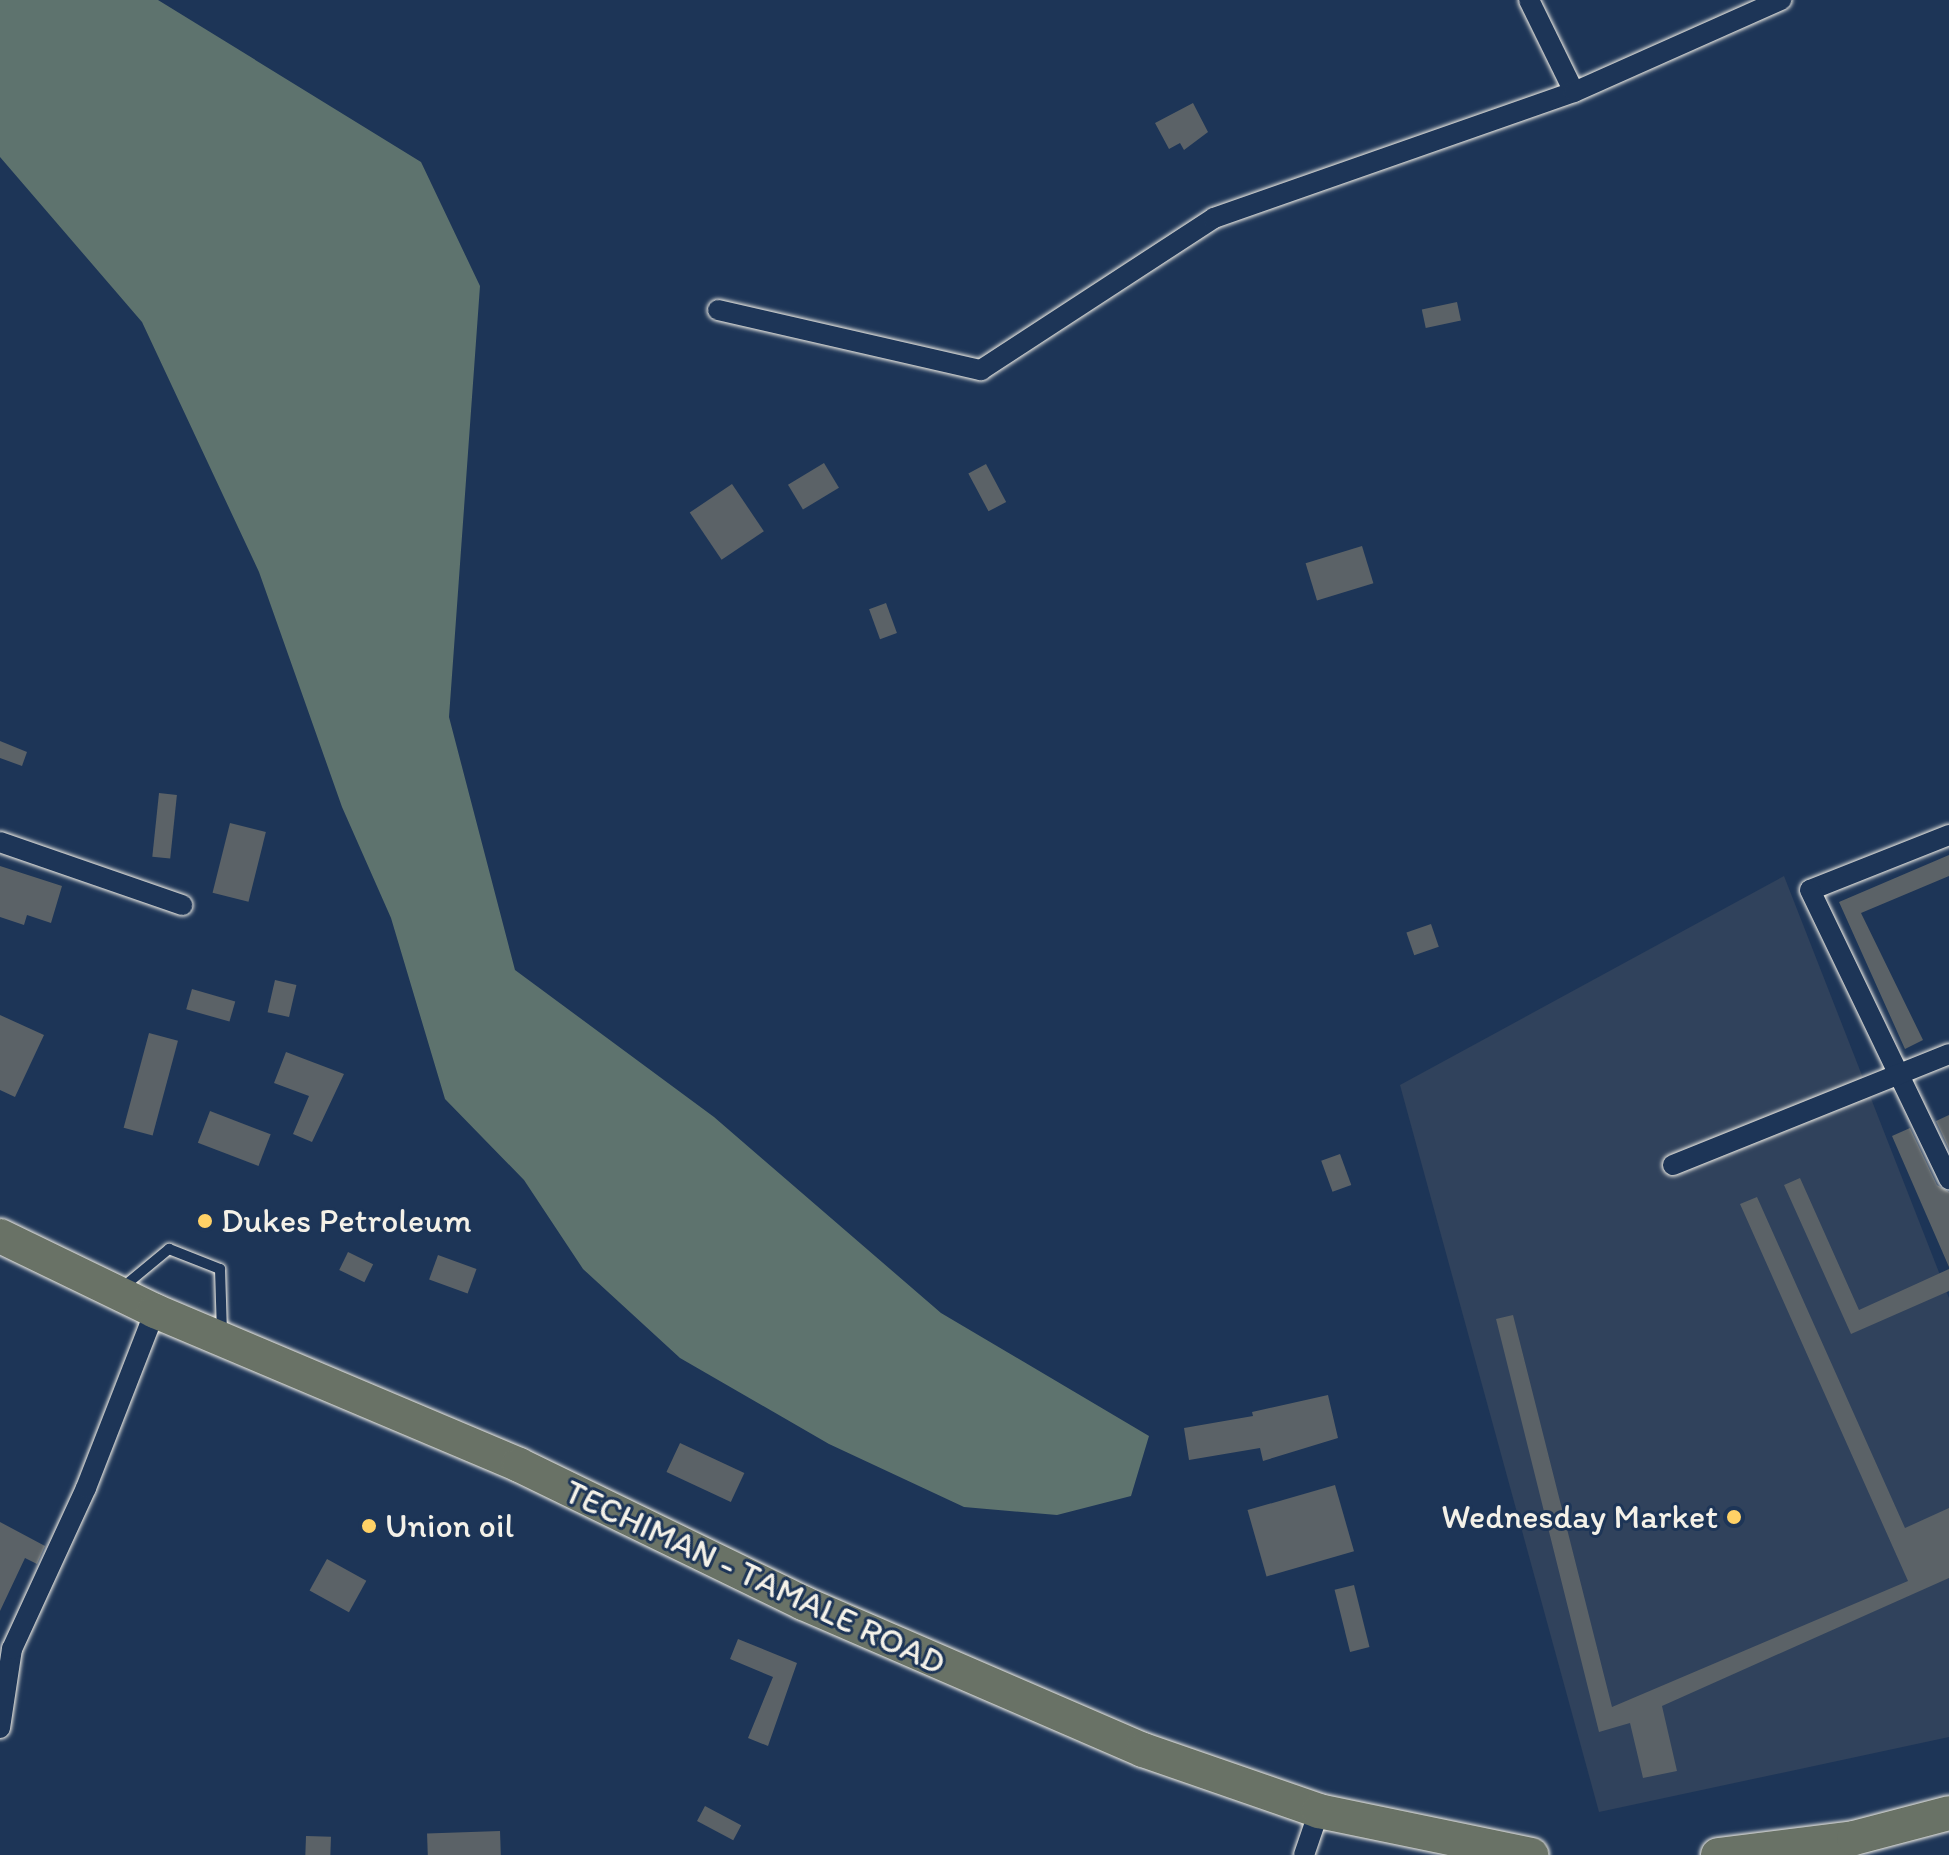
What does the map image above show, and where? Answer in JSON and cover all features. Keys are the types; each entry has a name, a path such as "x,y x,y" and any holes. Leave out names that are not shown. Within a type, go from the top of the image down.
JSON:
{"highway":[{"name":"TECHIMAN - TAMALE ROAD","path":"0,1236 155,1311 519,1465 686,1549 915,1653 1157,1755 1319,1811 1532,1855"},
{"path":"1718,1855 1856,1846 1949,1813"}],"street":[{"path":"1529,0 1574,92"},
{"path":"718,310 981,370 1214,218 1574,92 1781,0"},
{"path":"1949,835 1810,890 1949,1179"},
{"path":"0,842 182,905"},
{"path":"1673,1165 1949,1054"},
{"path":"0,1728 12,1649 86,1488 155,1311"},
{"path":"1304,1855 1319,1811"}],"lane":[{"path":"117,1292 169,1249 220,1269 222,1339"}],"shaded area":[{"name":"Wednesday Market","path":"1784,876 1949,1298 1949,1737 1599,1812 1400,1085"}],"green space":[{"path":"0,0 158,0 421,162 480,286 449,717 515,970 714,1117 941,1313 1149,1436 1131,1496 1057,1515 964,1507 829,1444 680,1358 583,1269 524,1180 445,1099 391,918 342,807 259,572 142,322 0,157"}],"building":[{"path":"1193,103 1208,132 1184,150 1180,143 1169,149 1155,123"},
{"path":"1457,302 1461,321 1426,328 1422,309"},
{"path":"824,463 839,488 803,509 788,485"},
{"path":"986,464 1006,502 989,511 968,473"},
{"path":"732,484 764,531 722,560 690,513"},
{"path":"1362,546 1373,583 1317,601 1306,563"},
{"path":"886,603 897,633 880,639 869,609"},
{"path":"0,741 27,752 22,766 0,758"},
{"path":"159,793 177,795 170,859 152,857"},
{"path":"230,823 266,832 248,902 213,893"},
{"path":"1949,855 1949,876 1861,913 1923,1040 1905,1049 1839,902"},
{"path":"0,866 62,886 51,923 27,915 24,925 0,917"},
{"path":"1431,924 1439,947 1414,955 1406,932"},
{"path":"275,980 296,985 289,1017 268,1012"},
{"path":"192,989 235,1001 229,1022 186,1009"},
{"path":"0,1015 44,1035 15,1097 0,1090"},
{"path":"149,1033 178,1041 153,1135 124,1128"},
{"path":"286,1052 344,1074 312,1142 293,1134 309,1096 274,1083"},
{"path":"210,1111 271,1134 258,1166 198,1143"},
{"path":"1949,1115 1949,1149 1936,1121"},
{"path":"1910,1128 1937,1185 1949,1192 1949,1267 1892,1136"},
{"path":"1340,1154 1351,1185 1332,1192 1321,1161"},
{"path":"1800,1178 1859,1310 1949,1269 1949,1291 1851,1334 1784,1185"},
{"path":"1757,1197 1905,1528 1949,1508 1949,1578 1662,1706 1677,1771 1643,1778 1630,1723 1599,1732 1496,1319 1513,1315 1612,1707 1908,1581 1740,1204"},
{"path":"348,1252 373,1264 364,1282 339,1270"},
{"path":"438,1255 477,1269 468,1293 429,1279"},
{"path":"1328,1395 1338,1438 1263,1461 1260,1448 1189,1460 1184,1428 1253,1416 1252,1412"},
{"path":"680,1443 744,1473 731,1502 666,1472"},
{"path":"1335,1485 1354,1551 1267,1576 1248,1510"},
{"path":"0,1522 45,1546 37,1564 25,1558 0,1611"},
{"path":"327,1559 366,1581 349,1612 310,1590"},
{"path":"1354,1585 1369,1647 1350,1652 1335,1590"},
{"path":"738,1639 797,1663 768,1746 748,1738 773,1677 730,1659"},
{"path":"705,1806 741,1825 733,1840 697,1821"},
{"path":"500,1831 501,1855 428,1855 427,1834"},
{"path":"306,1836 331,1837 330,1855 305,1855"}],"place":[{"name":"Dukes Petroleum","path":"205,1221"},
{"name":"Wednesday Market","path":"1734,1517"},
{"name":"Union oil","path":"369,1526"}]}
